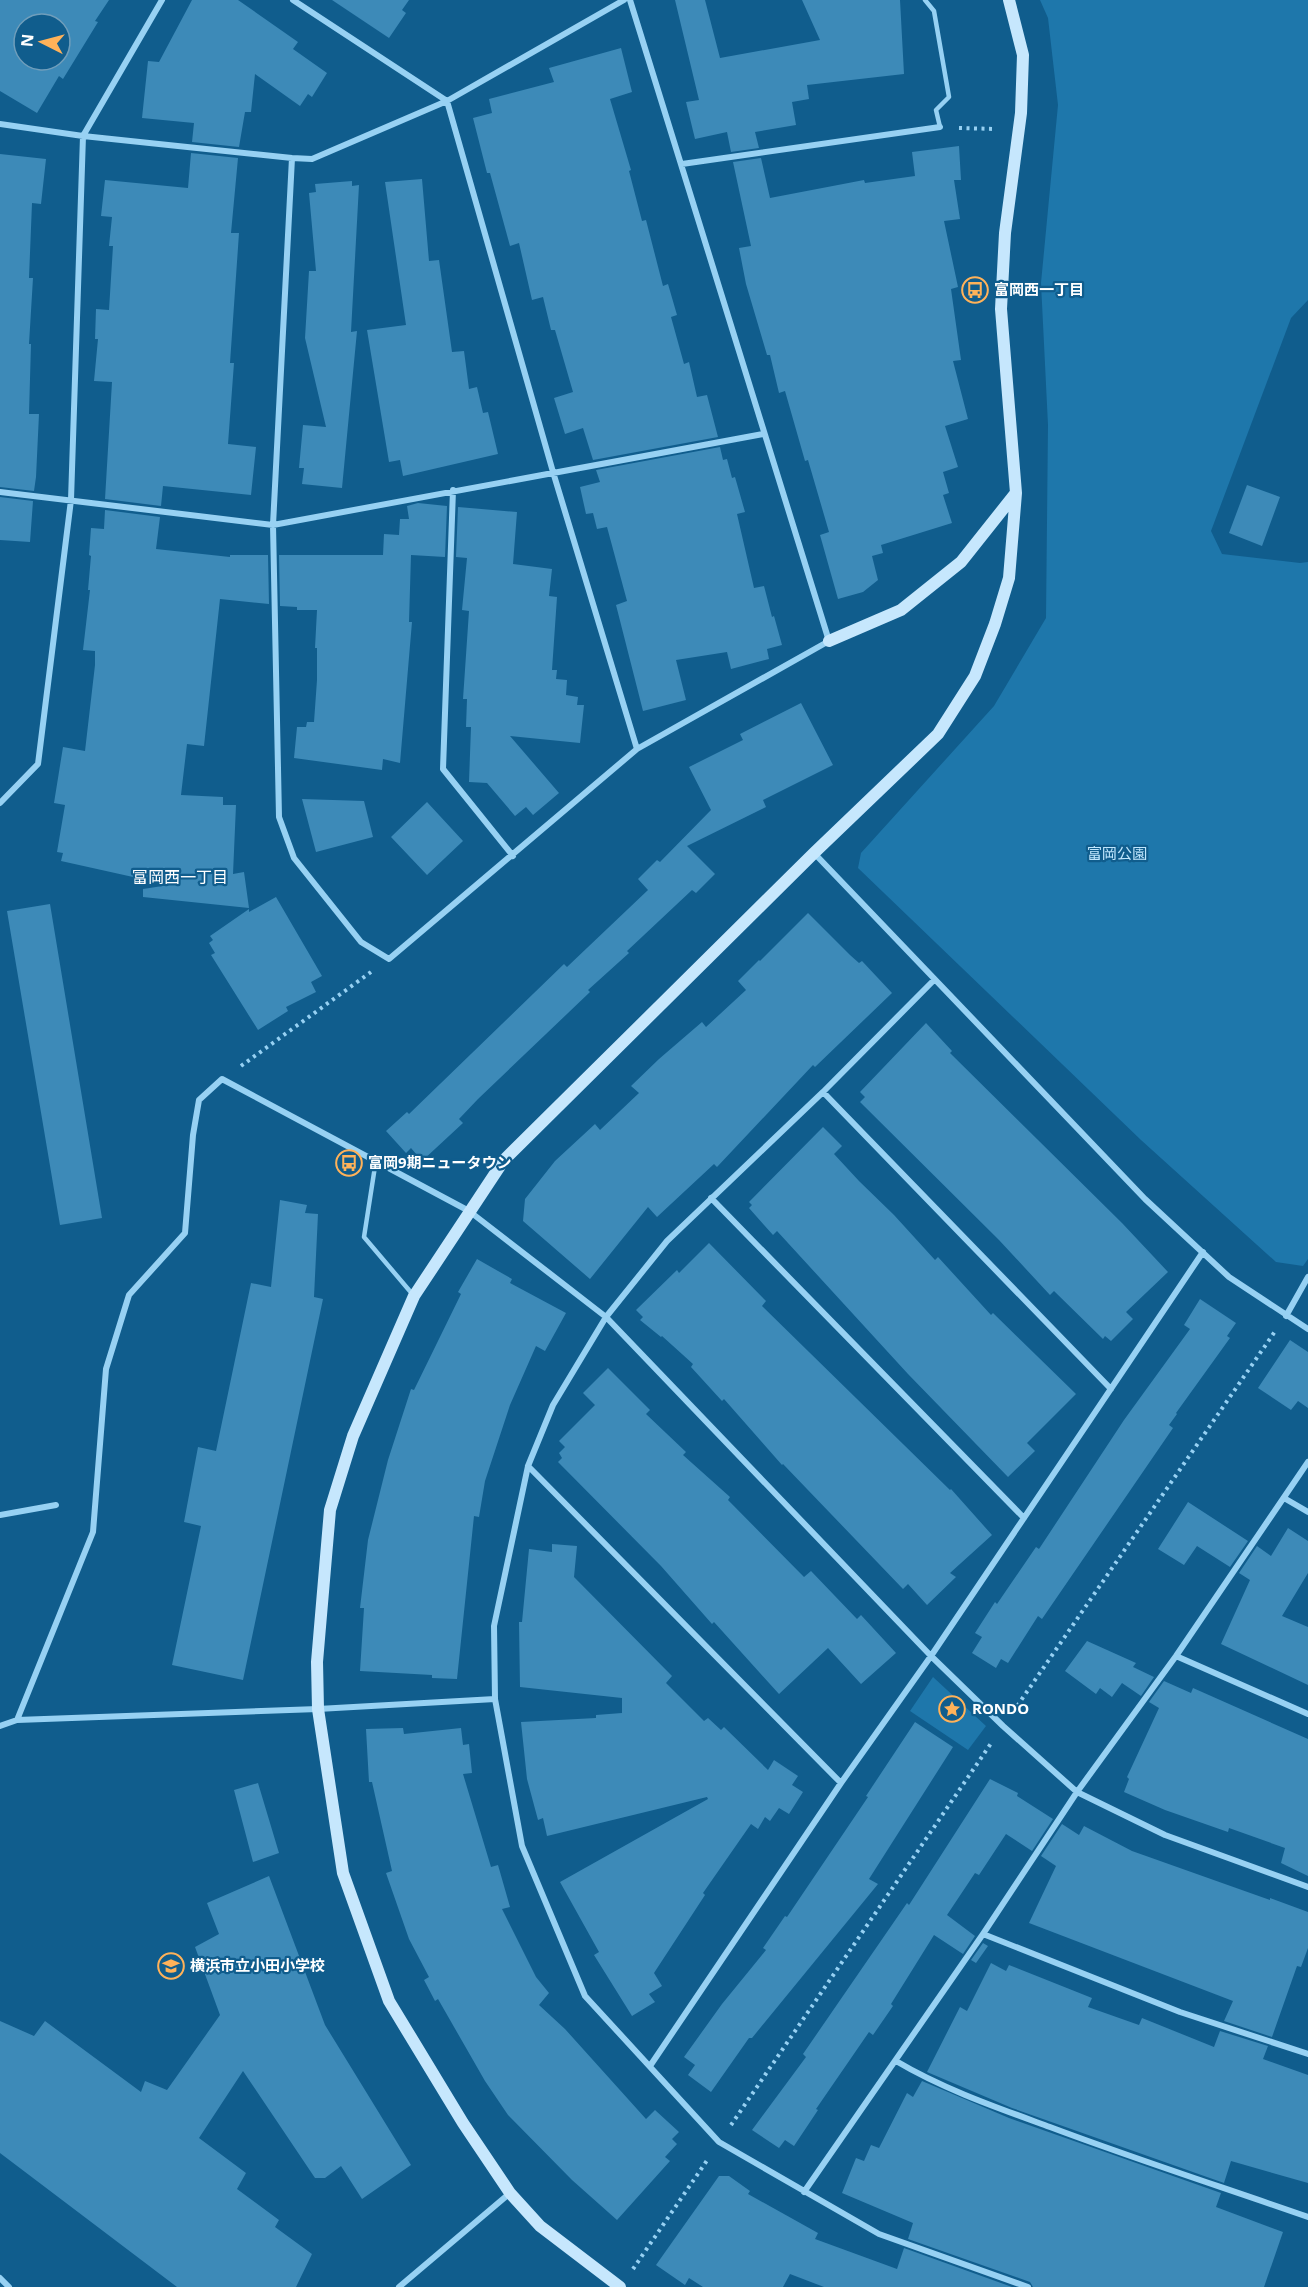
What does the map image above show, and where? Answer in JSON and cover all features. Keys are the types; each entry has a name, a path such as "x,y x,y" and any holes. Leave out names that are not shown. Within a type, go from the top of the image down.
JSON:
{"street":[{"path":"0,803 38,764 71,500 83,136 162,0"},
{"path":"293,0 447,101 637,749"},
{"path":"0,124 83,136 292,159 312,159 447,101 624,0"},
{"path":"630,0 830,641"},
{"path":"620,2287 540,2226 510,2193 463,2123 389,2001 343,1873 318,1709 317,1662 330,1510 353,1436 414,1296 504,1160 814,853 938,734 975,676 995,624 1009,578 1016,493 1001,309 1005,233 1018,130 1023,55 1009,0"},
{"path":"682,164 940,127"},
{"path":"292,159 273,525 279,817 294,858 361,942 389,959 637,749 830,641 901,610 961,562 1016,493"},
{"path":"0,492 273,525 764,434"},
{"path":"453,490 443,769 513,856"},
{"path":"814,853 1145,1199 1229,1277 1308,1329"},
{"path":"934,980 823,1092 667,1241 606,1317 553,1405 528,1466 494,1626 495,1699 522,1846 585,1996 719,2142 879,2234 1028,2287"},
{"path":"17,1720 93,1532 106,1369 129,1295 185,1233 193,1135 199,1100 222,1079 469,1210 606,1317 932,1656 1003,1726 1077,1792 1165,1835 1308,1887"},
{"path":"823,1092 1110,1389"},
{"path":"711,1198 1024,1518"},
{"path":"650,2066 841,1783 932,1656 1203,1252"},
{"path":"1286,1316 1308,1278"},
{"path":"804,2192 983,1934 1077,1792 1176,1656 1308,1462"},
{"path":"528,1466 841,1783"},
{"path":"1284,1498 1308,1512"},
{"path":"0,1515 56,1505"},
{"path":"1176,1656 1308,1714"},
{"path":"0,1726 17,1720 318,1709 495,1699"},
{"path":"983,1934 1180,2012 1308,2054"},
{"path":"896,2061 919,2075 1002,2110 1308,2217"},
{"path":"399,2287 510,2193"},
{"path":"0,2278 9,2287"}],"lane":[{"path":"925,0 934,11 949,97 936,110 940,127"},
{"path":"376,1160 364,1237 414,1296"}],"path":[{"path":"940,127 1018,130"},
{"path":"222,1079 389,959"},
{"path":"620,2287 1286,1316"}],"green space":[{"name":"富岡公園","path":"1040,0 1308,0 1308,300 1291,318 1211,531 1222,554 1308,562 1308,1259 1303,1266 1276,1262 1141,1140 858,868 861,853 994,706 1046,618 1048,425 1041,283 1058,105 1048,18"},
{"path":"933,1677 986,1726 968,1750 910,1711"}],"building":[{"path":"0,0 109,0 72,64 72,12 12,12 12,72 67,72 63,79 59,76 37,113 0,91"},
{"path":"192,0 238,0 298,42 293,49 327,73 312,97 308,94 300,106 255,74 251,112 245,112 239,147 192,142 194,123 142,118 148,61 159,62"},
{"path":"332,0 409,0 402,10 406,13 389,38"},
{"path":"675,0 705,0 720,58 820,40 802,0 900,0 904,74 807,85 809,99 792,102 796,125 755,132 759,148 731,152 727,132 695,139 686,102 699,100"},
{"path":"621,48 632,92 610,99 631,170 629,171 642,221 646,220 663,286 668,284 677,315 671,317 684,364 689,362 697,397 707,395 718,437 593,460 583,428 565,434 554,398 573,392 555,330 551,330 543,297 532,300 519,243 510,246 490,173 487,173 473,118 492,113 489,99 554,82 549,68"},
{"path":"959,146 961,180 954,180 960,219 944,221 958,287 951,289 961,360 953,361 968,419 945,426 958,467 943,472 949,493 943,495 952,523 881,545 883,553 872,556 878,580 863,592 838,599 820,535 829,532 808,460 805,461 785,391 779,393 770,355 767,355 746,284 739,248 751,246 733,162 761,158 770,198 864,180 865,183 915,176 912,152"},
{"path":"191,153 238,158 231,233 239,233 230,363 234,363 228,444 256,447 251,495 163,486 161,506 105,499 112,382 94,381 98,339 95,339 96,309 109,310 113,246 109,246 112,217 101,216 105,180 188,188"},
{"path":"0,154 46,159 41,204 32,203 29,278 33,278 29,344 31,344 29,414 39,414 34,491 0,487"},
{"path":"422,179 429,261 439,260 452,352 464,351 469,389 477,387 483,413 488,412 498,454 403,476 400,460 389,462 367,330 406,325 385,182"},
{"path":"352,181 352,186 359,185 351,332 357,331 342,488 302,484 304,468 299,468 303,425 326,427 305,338 309,271 316,271 309,193 316,192 315,184"},
{"path":"720,447 723,460 727,459 732,478 735,477 745,512 737,514 754,588 764,586 782,645 767,649 769,659 731,669 727,652 676,660 686,700 643,711 616,605 627,601 607,527 597,529 593,513 586,514 580,487 600,482 596,470"},
{"path":"1247,485 1280,497 1262,546 1229,533"},
{"path":"0,497 33,501 30,542 0,540"},
{"path":"418,503 447,506 445,557 411,555 409,622 412,622 400,763 383,759 382,770 294,758 297,727 306,727 307,722 314,722 317,680 317,648 315,648 317,610 297,610 297,607 280,606 279,555 383,555 384,534 399,535 400,519 409,519 407,506"},
{"path":"458,507 517,512 513,564 552,569 549,596 557,597 552,670 557,670 556,679 567,680 566,695 578,697 577,705 584,705 580,743 510,736 559,793 533,815 526,807 515,816 487,783 469,782 471,727 466,727 467,699 463,699 469,611 462,610 467,558 456,557"},
{"path":"105,510 160,517 156,549 230,557 230,555 268,555 269,604 220,599 204,746 187,744 181,795 223,797 223,805 236,805 233,874 244,872 249,908 143,897 143,889 169,885 61,861 63,853 57,852 65,805 54,803 63,747 85,751 95,665 95,651 83,650 90,590 88,590 91,528 104,529"},
{"path":"801,703 833,765 763,800 766,807 687,846 715,874 696,893 692,890 627,951 629,953 588,990 590,992 478,1099 459,1119 463,1123 422,1161 411,1148 406,1153 386,1131 407,1112 409,1114 564,964 567,967 648,890 638,879 657,860 660,862 711,810 689,767 743,740 740,734"},
{"path":"302,799 364,801 373,837 316,852"},
{"path":"427,802 463,841 427,875 391,837"},
{"path":"276,897 322,976 311,982 316,992 286,1007 288,1011 258,1030 211,955 215,953 209,943 213,940 210,936 249,909 249,912"},
{"path":"50,904 102,1218 60,1225 7,911"},
{"path":"808,913 859,963 862,961 892,993 815,1067 813,1065 717,1167 714,1164 657,1217 648,1207 590,1279 523,1221 525,1199 555,1161 595,1124 600,1130 639,1093 631,1086 659,1059 702,1022 706,1027 746,990 738,981"},
{"path":"926,1023 952,1051 950,1053 1122,1223 1168,1272 1126,1312 1133,1319 1111,1341 1105,1336 1103,1339 1054,1291 1050,1295 999,1240 860,1102 865,1097 860,1092"},
{"path":"823,1127 842,1146 834,1154 859,1181 935,1260 938,1257 991,1315 993,1313 1076,1394 1027,1443 1035,1451 1008,1477 908,1374 777,1231 773,1235 749,1208 752,1205 749,1202"},
{"path":"280,1200 307,1205 305,1213 318,1214 314,1297 323,1299 243,1680 172,1665 201,1526 184,1522 198,1447 216,1451 251,1283 271,1287"},
{"path":"709,1243 766,1301 762,1306 951,1489 992,1535 950,1573 956,1577 927,1605 908,1584 903,1589 782,1465 724,1399 722,1401 691,1367 693,1364 640,1320 643,1317 636,1310 677,1270 679,1273"},
{"path":"477,1259 512,1279 510,1283 566,1313 545,1351 536,1346 510,1405 485,1481 479,1517 474,1516 457,1679 432,1678 432,1675 360,1671 364,1608 360,1608 368,1540 388,1460 411,1389 414,1390 461,1294 458,1292"},
{"path":"1200,1299 1236,1323 1227,1336 1230,1338 1176,1413 1169,1425 1173,1428 1042,1619 1038,1616 1008,1663 1001,1659 996,1668 972,1653 982,1637 975,1633 1036,1547 1039,1549 1124,1420 1190,1329 1184,1325"},
{"path":"1290,1340 1308,1352 1308,1408 1298,1401 1291,1410 1258,1388"},
{"path":"608,1368 650,1410 646,1414 686,1452 683,1455 730,1497 728,1500 804,1577 811,1571 857,1619 861,1615 896,1653 861,1684 828,1648 779,1694 714,1622 712,1624 661,1566 558,1462 562,1458 559,1453 565,1447 559,1441 595,1405 583,1393"},
{"path":"1188,1502 1248,1541 1230,1567 1197,1546 1184,1565 1158,1549"},
{"path":"1288,1528 1308,1541 1308,1573 1282,1616 1308,1627 1308,1685 1221,1644 1250,1580 1239,1573 1257,1546 1271,1556"},
{"path":"552,1544 577,1546 574,1577 672,1676 666,1683 704,1721 708,1718 721,1730 724,1727 768,1770 774,1760 798,1776 792,1785 803,1792 789,1814 779,1808 770,1821 765,1817 758,1829 751,1824 703,1893 705,1895 654,1973 662,1986 649,1994 655,2002 632,2016 594,1955 599,1952 560,1882 708,1799 707,1797 547,1836 543,1818 538,1820 527,1779 521,1722 596,1718 596,1715 622,1713 622,1698 520,1687 519,1622 522,1622 529,1549 552,1552"},
{"path":"1087,1641 1136,1663 1133,1667 1154,1677 1141,1696 1122,1683 1112,1697 1100,1688 1096,1694 1065,1671"},
{"path":"1164,1681 1191,1693 1193,1688 1308,1739 1308,1876 1281,1863 1285,1848 1229,1828 1228,1832 1165,1810 1124,1792 1129,1779 1127,1777 1159,1708 1149,1702"},
{"path":"915,1722 953,1747 869,1879 878,1884 752,2038 749,2038 711,2092 688,2075 695,2065 684,2057 722,2004 766,1950 763,1948 785,1916 787,1917 868,1797 866,1796"},
{"path":"403,1728 404,1734 461,1728 463,1745 469,1744 472,1773 463,1774 491,1867 498,1865 510,1907 502,1909 536,1977 549,1993 539,2005 565,2029 646,2119 655,2110 679,2132 672,2139 677,2144 665,2157 670,2161 617,2220 572,2180 508,2115 485,2081 438,1999 435,2001 424,1980 429,1977 409,1939 386,1873 392,1871 372,1782 369,1782 366,1729"},
{"path":"990,1779 1018,1793 1017,1796 1053,1819 1032,1851 1006,1834 979,1875 975,1873 947,1915 975,1936 963,1954 934,1935 891,2004 893,2006 873,2035 869,2032 816,2109 818,2110 794,2146 785,2140 779,2148 752,2130 806,2057 803,2054 907,1903 909,1905"},
{"path":"258,1783 279,1853 253,1862 234,1790"},
{"path":"1062,1824 1079,1835 1084,1826 1132,1851 1308,1912 1308,1948 1301,1967 1297,1966 1272,2037 1224,2021 1233,2001 1029,1923 1056,1866 1041,1856"},
{"path":"269,1876 325,2025 411,2165 362,2199 341,2166 325,2178 315,2178 243,2071 199,2138 246,2173 237,2189 279,2220 275,2227 312,2254 296,2287 177,2287 0,2153 0,2021 34,2036 45,2021 141,2092 145,2081 167,2090 220,2015 195,1947 219,1934 207,1903"},
{"path":"983,1943 988,1946 976,1963 971,1960"},
{"path":"991,1963 1006,1971 1009,1965 1092,1998 1088,2007 1139,2025 1142,2018 1214,2047 1220,2031 1268,2046 1263,2059 1308,2075 1308,2183 1231,2161 1224,2183 1012,2108 927,2072 960,2007 967,2011"},
{"path":"922,2081 1009,2118 1221,2193 1216,2207 1283,2232 1264,2287 1033,2287 1030,2282 908,2239 913,2223 842,2193 856,2158 864,2161 871,2145 879,2148 907,2093 913,2097"},
{"path":"719,2176 729,2176 750,2191 748,2194 818,2233 815,2239 897,2269 904,2248 1012,2287 824,2287 790,2274 783,2287 703,2287 689,2278 685,2285 656,2265"}],"place":[{"name":"富岡西一丁目","path":"975,290"},
{"name":"富岡9期ニュータウン","path":"349,1163"},
{"name":"RONDO","path":"952,1709"},
{"name":"横浜市立小田小学校","path":"171,1966"}],"district":[{"name":"富岡西一丁目","path":"180,877"}]}
